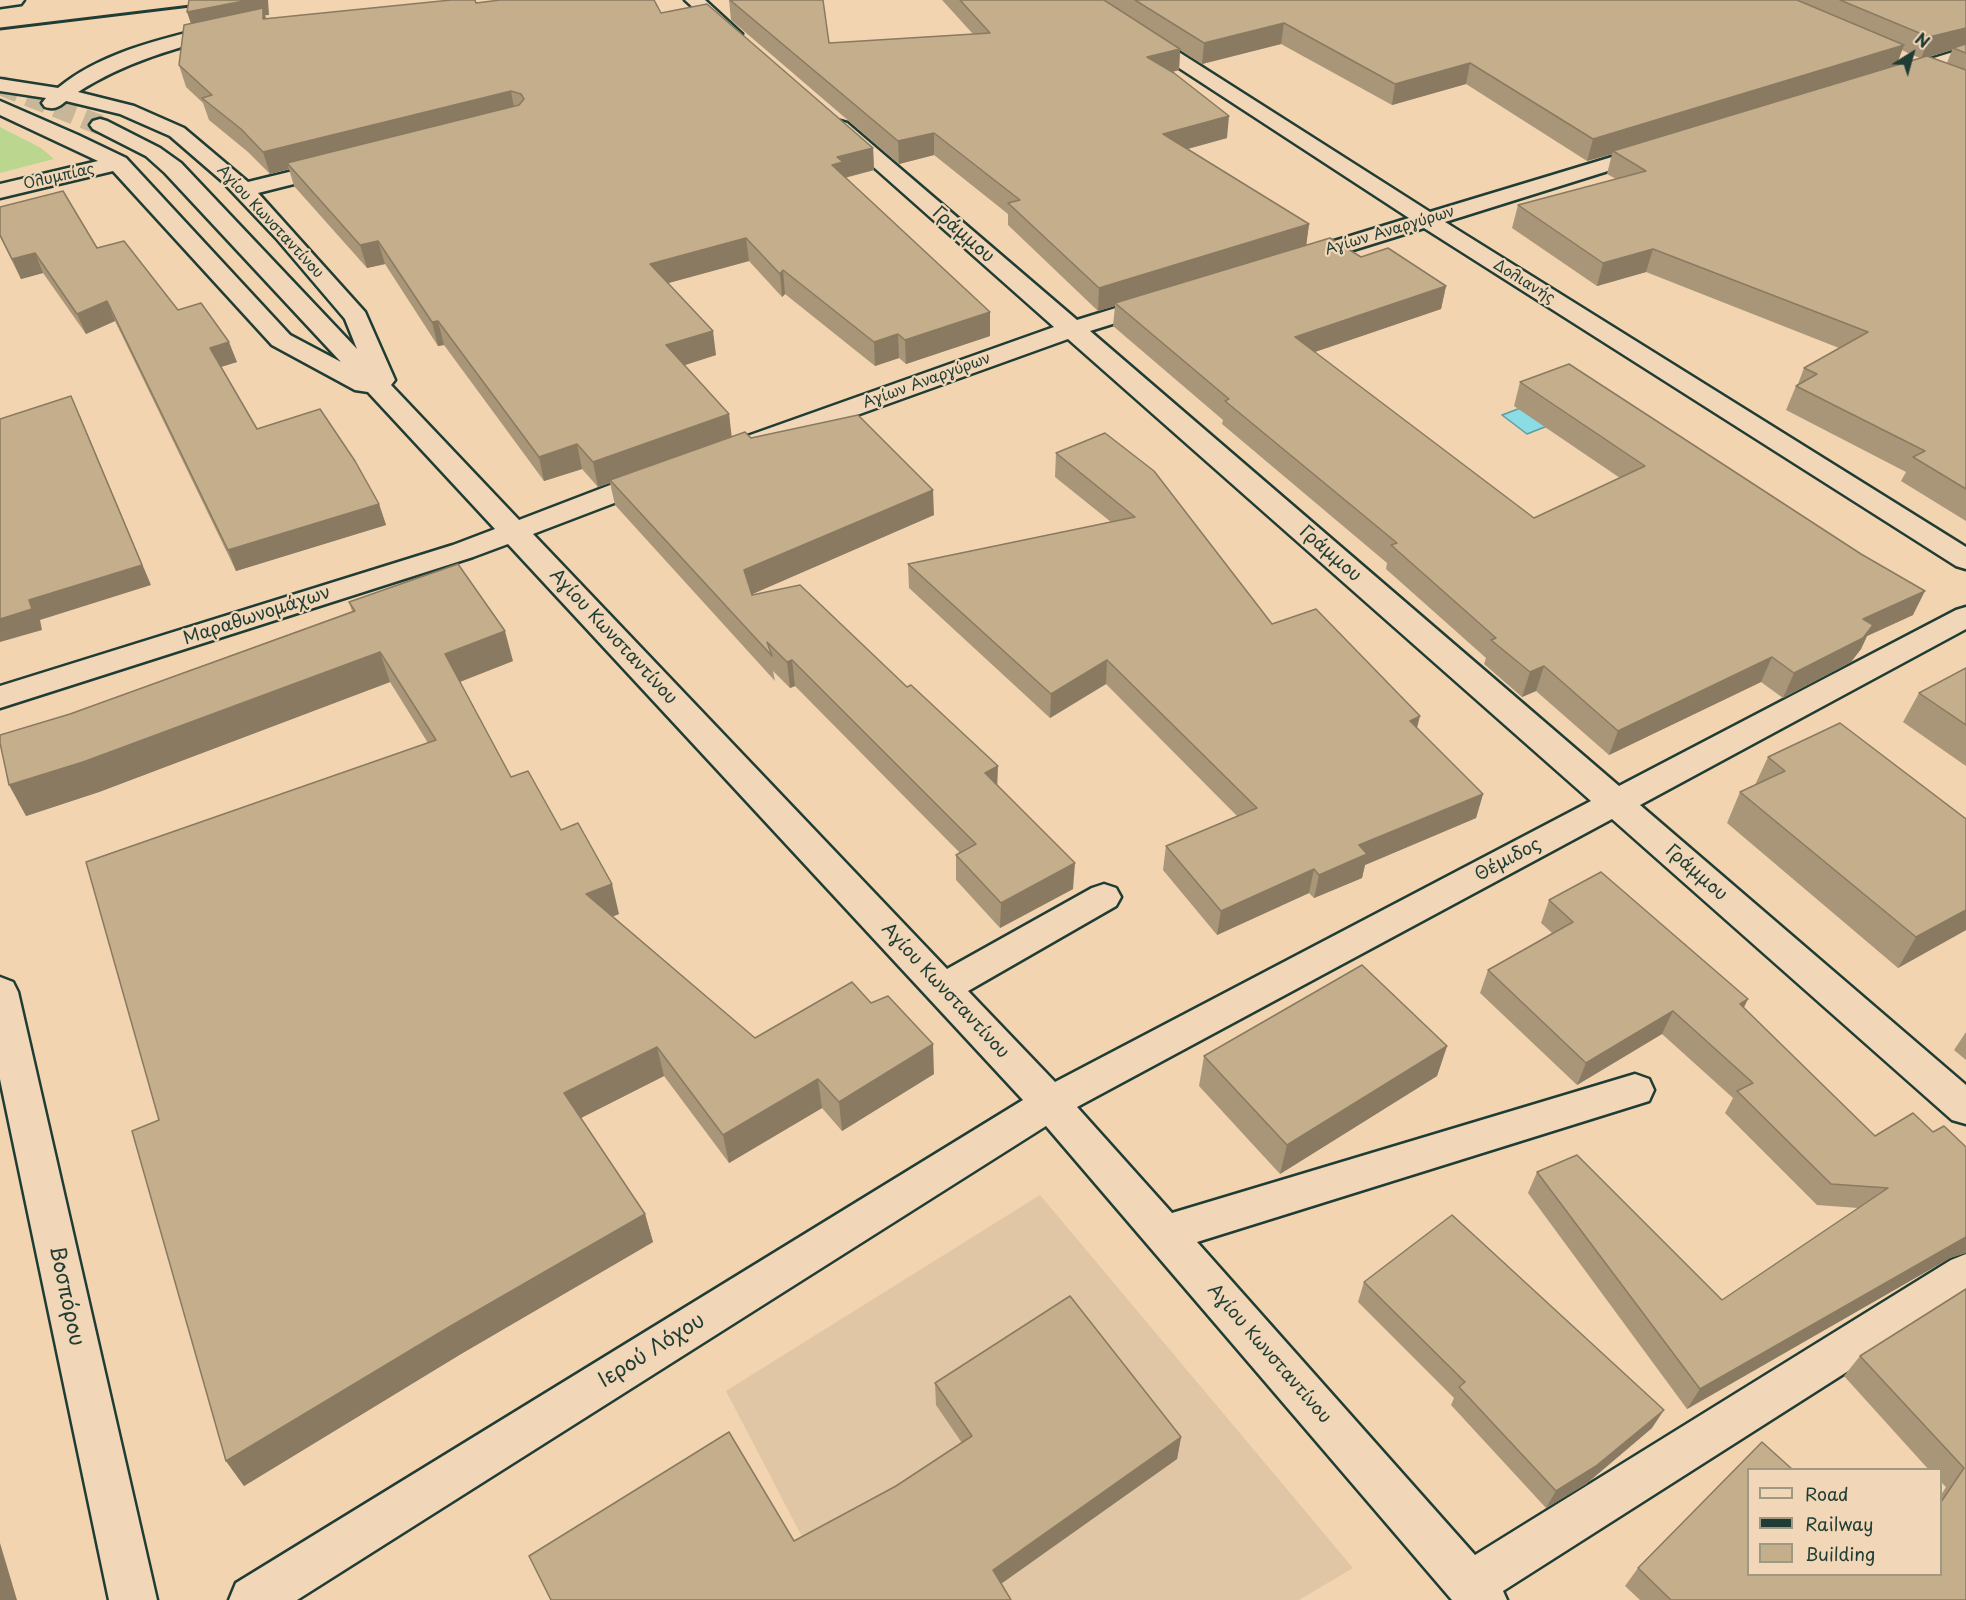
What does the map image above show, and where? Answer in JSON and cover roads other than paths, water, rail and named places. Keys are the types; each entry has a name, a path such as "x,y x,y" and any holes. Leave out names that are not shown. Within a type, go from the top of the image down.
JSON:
{"street":[{"path":"0,2 15,0"},
{"path":"694,0 757,55"},
{"name":"Δολιανής","path":"1084,0 1427,220 1966,560"},
{"path":"46,127 47,108 61,94 95,74 162,45 242,27"},
{"path":"1877,82 1966,54"},
{"path":"1890,55 1948,80"},
{"name":"Αγίου Κωνσταντίνου","path":"0,85 61,94 127,110 177,132 230,176 356,317 389,399"},
{"path":"0,107 118,163"},
{"name":"Γράμμου","path":"820,110 1966,1108"},
{"name":"Αγίου Κωνσταντίνου","path":"100,125 153,152 173,168 1050,1103 1477,1592"},
{"name":"Αγίων Αναργύρων","path":"1278,266 1675,144"},
{"path":"243,190 357,161"},
{"name":"Αγίου Κωνσταντίνου","path":"118,163 281,340 389,399"},
{"name":"Ολυμπίας","path":"0,191 118,163"},
{"name":"Αγίων Αναργύρων","path":"731,451 1072,329 1175,297"},
{"path":"513,532 675,471"},
{"name":"Μαραθωνομάχων","path":"0,697 463,550 513,532"},
{"name":"Θέμιδος","path":"1050,1103 1966,617"},
{"path":"942,989 1104,897"},
{"name":"Βοσπόρου","path":"0,992 133,1600"},
{"path":"1164,1234 1635,1090"},
{"name":"Ιερού Λόχου","path":"253,1600 1050,1103"},
{"path":"1477,1592 1966,1273"}],"water":[{"path":"1539,401 1565,419 1527,434 1502,415"}],"tunnel":[{"path":"0,85 100,125"}],"railway":[{"path":"0,29 240,0"}]}
